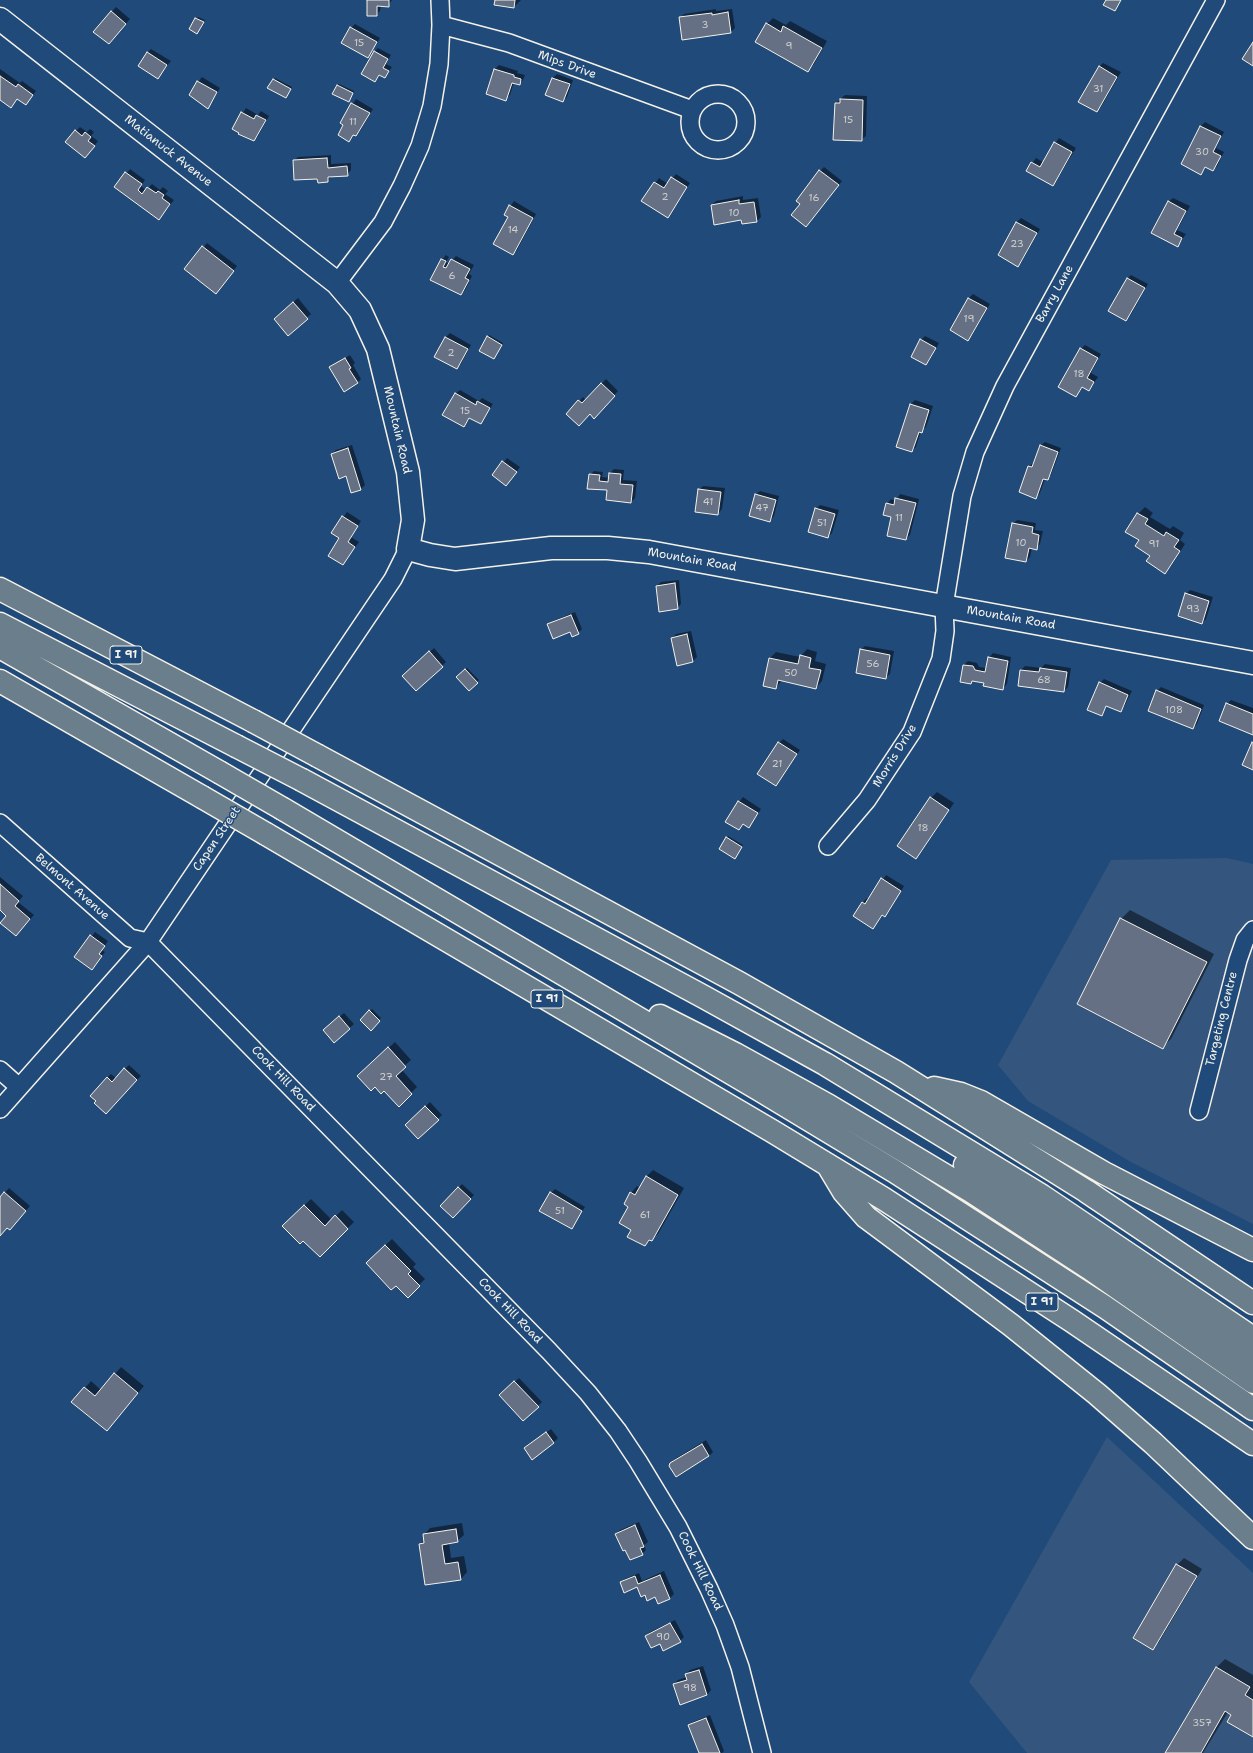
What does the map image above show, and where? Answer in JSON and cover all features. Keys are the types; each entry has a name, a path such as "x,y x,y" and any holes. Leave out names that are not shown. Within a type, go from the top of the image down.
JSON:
{"highway":[{"name":"I 91","path":"0,589 318,756 732,979 922,1088 1086,1191 1253,1303"},
{"path":"0,624 302,780 771,1034 898,1107 1099,1234 1253,1338"},
{"path":"0,646 219,772 760,1090 894,1171 1098,1303 1253,1409"},
{"name":"I 91","path":"0,681 266,834 828,1164 926,1225 1066,1317 1253,1444"},
{"path":"566,923 638,970 793,1058 917,1133 1253,1361"},
{"path":"501,938 710,1041 782,1079 878,1134 1041,1235 1253,1382"},
{"path":"922,1088 950,1091 981,1102 1110,1176 1253,1250"},
{"path":"828,1164 844,1192 866,1217 1011,1325 1097,1394 1153,1443 1253,1538"}],"street":[{"path":"336,283 383,222 402,186 420,146 432,106 439,64 441,25 440,0"},
{"name":"Barry Lane","path":"944,606 962,496 974,452 1005,386 1216,0"},
{"name":"Matianuck Avenue","path":"0,19 336,283"},
{"name":"Mips Drive","path":"441,25 509,43 692,110"},
{"name":"Mountain Road","path":"336,283 360,310 378,349 408,472 413,520 408,549 430,555 455,559 551,548 608,548 649,552 1253,663"},
{"name":"Capen Street","path":"0,1109 148,942 393,579 408,549"},
{"name":"Morris Drive","path":"828,846 867,800 912,732 941,659 945,631 944,606"},
{"name":"Belmont Avenue","path":"0,823 130,938 148,942"},
{"name":"Targeting Centre","path":"1199,1111 1238,960 1245,940 1253,930"},
{"name":"Cook Hill Road","path":"148,942 550,1351 618,1431 678,1527 722,1617 740,1667 762,1753"},
{"path":"0,1070 20,1087"}],"shaded area":[{"path":"1227,858 1253,864 1253,1224 1131,1162 1028,1101 998,1065 1111,860"},
{"path":"1107,1437 1253,1573 1253,1753 1027,1753 969,1682"}],"building":[{"path":"367,0 389,0 389,7 377,6 377,16 367,16"},
{"path":"495,0 515,0 514,8 494,5"},
{"path":"1106,0 1121,0 1115,11 1103,5"},
{"path":"111,11 126,24 109,44 93,32"},
{"path":"728,12 731,33 682,40 679,17 712,13 712,15"},
{"path":"195,18 204,22 197,34 189,29"},
{"path":"766,23 781,32 783,26 822,48 808,72 755,42"},
{"path":"350,27 377,42 368,58 341,43"},
{"path":"1253,42 1253,66 1242,59"},
{"path":"374,51 388,59 383,68 389,71 385,78 379,75 375,82 361,74"},
{"path":"147,52 167,65 158,79 138,66"},
{"path":"1099,66 1117,77 1097,112 1078,102"},
{"path":"494,69 514,75 514,77 521,79 520,85 512,83 506,101 486,94"},
{"path":"0,76 16,87 18,84 33,95 26,105 17,99 11,108 0,100"},
{"path":"552,78 570,84 563,102 545,95"},
{"path":"273,79 291,89 286,98 267,88"},
{"path":"197,81 217,92 208,109 189,95"},
{"path":"337,85 353,93 349,102 332,94"},
{"path":"840,99 863,100 862,141 833,140 835,103 840,103"},
{"path":"351,103 370,113 356,136 353,135 349,142 338,135 343,125 340,123"},
{"path":"241,112 254,119 256,115 266,120 254,141 238,134 239,133 232,129"},
{"path":"1200,126 1221,136 1213,152 1221,156 1213,171 1205,167 1201,175 1181,164"},
{"path":"75,130 82,136 85,132 91,137 88,141 95,146 85,158 65,142"},
{"path":"1054,142 1072,152 1053,186 1026,171 1031,162 1040,167"},
{"path":"327,158 328,168 347,166 348,176 328,177 328,182 318,183 317,179 294,180 293,160"},
{"path":"819,170 839,185 806,227 791,215 800,204 796,201"},
{"path":"125,172 142,184 138,190 142,194 147,187 156,193 158,191 164,195 162,198 170,204 159,220 114,187"},
{"path":"671,177 687,187 668,218 641,201 654,182 664,188"},
{"path":"739,200 739,204 754,202 757,222 742,224 741,220 714,225 711,205"},
{"path":"1168,201 1186,211 1174,234 1182,238 1178,247 1151,233"},
{"path":"509,205 533,218 513,255 493,244 508,217 504,215"},
{"path":"1016,222 1037,233 1018,267 998,255"},
{"path":"202,246 234,271 216,294 184,269"},
{"path":"441,259 446,261 443,267 446,268 451,259 470,269 465,278 469,280 461,295 430,280"},
{"path":"1127,278 1145,288 1126,321 1108,311"},
{"path":"968,298 987,308 968,341 950,330"},
{"path":"293,302 308,319 288,336 274,319"},
{"path":"487,336 502,345 494,359 479,351"},
{"path":"445,337 468,349 457,369 434,357"},
{"path":"920,339 936,348 926,365 911,357"},
{"path":"1080,348 1098,358 1087,378 1094,382 1089,391 1082,387 1076,397 1058,387"},
{"path":"345,358 351,368 349,369 358,383 344,392 329,367"},
{"path":"601,383 615,396 594,419 590,414 579,426 566,414 578,400 582,403"},
{"path":"455,393 476,405 477,401 490,408 481,424 469,418 464,427 442,415"},
{"path":"910,404 929,410 922,433 919,432 912,452 896,447"},
{"path":"1040,445 1058,452 1048,480 1043,479 1036,499 1019,492 1028,466 1032,467"},
{"path":"348,448 361,490 351,493 346,476 339,479 331,454"},
{"path":"502,461 517,472 506,486 492,475"},
{"path":"609,473 621,474 620,484 633,485 631,503 606,500 607,490 587,489 589,474 600,475 599,481 608,482"},
{"path":"698,489 721,492 718,515 695,512"},
{"path":"755,494 776,500 770,522 749,516"},
{"path":"895,498 916,503 906,540 887,536 891,517 883,515 886,503 894,505"},
{"path":"815,508 835,514 828,538 808,532"},
{"path":"1137,513 1148,519 1145,524 1164,536 1166,532 1179,540 1174,547 1180,551 1165,574 1146,561 1150,556 1135,546 1139,540 1125,532"},
{"path":"342,516 358,526 348,542 355,547 343,565 328,556 339,538 331,533"},
{"path":"1012,523 1033,527 1032,533 1039,535 1037,550 1029,548 1026,562 1005,558"},
{"path":"675,583 678,609 659,612 656,586"},
{"path":"1185,593 1209,601 1202,624 1178,616"},
{"path":"571,615 579,634 572,637 570,632 553,639 547,624"},
{"path":"687,634 693,662 677,666 671,638"},
{"path":"860,649 890,655 886,679 856,673"},
{"path":"429,651 443,667 416,691 402,676"},
{"path":"800,655 811,658 809,668 821,670 816,689 778,680 776,689 763,686 769,658 798,664"},
{"path":"988,657 1008,661 1003,690 983,686 984,683 972,681 971,684 960,682 963,665 973,666 975,670 985,672"},
{"path":"1040,668 1067,672 1064,692 1018,686 1020,670 1039,672"},
{"path":"465,669 478,683 469,691 456,677"},
{"path":"1099,682 1128,695 1121,712 1106,706 1102,716 1087,710"},
{"path":"1156,690 1201,709 1193,729 1148,711"},
{"path":"1226,703 1253,714 1253,735 1219,721"},
{"path":"778,742 797,754 776,786 757,774"},
{"path":"1252,742 1253,743 1253,770 1242,765"},
{"path":"930,797 949,810 916,859 897,846"},
{"path":"738,801 758,813 749,828 743,824 739,830 725,822"},
{"path":"726,837 742,847 735,859 719,849"},
{"path":"881,878 901,891 885,917 882,915 873,929 853,916 862,902 865,904"},
{"path":"0,884 19,901 15,906 30,919 16,936 0,923 6,916 0,910"},
{"path":"1120,918 1207,962 1163,1049 1077,1004"},
{"path":"90,935 105,946 99,954 102,956 92,970 74,957"},
{"path":"369,1010 380,1021 371,1031 360,1020"},
{"path":"339,1016 350,1029 334,1043 323,1030"},
{"path":"388,1047 406,1067 396,1076 412,1094 399,1107 384,1091 381,1094 375,1087 371,1091 357,1076"},
{"path":"124,1068 137,1080 106,1114 94,1103 96,1101 90,1096 107,1077 112,1082"},
{"path":"425,1106 439,1120 418,1139 405,1125"},
{"path":"646,1176 678,1195 652,1241 649,1240 645,1246 627,1237 631,1230 619,1223 628,1207 624,1204 630,1192 635,1195"},
{"path":"458,1187 471,1199 453,1218 440,1206"},
{"path":"4,1192 26,1211 10,1230 7,1228 0,1236 0,1197"},
{"path":"550,1192 582,1211 572,1229 539,1211"},
{"path":"304,1205 325,1226 335,1215 348,1229 320,1257 303,1241 300,1244 282,1226"},
{"path":"385,1245 411,1271 408,1274 420,1286 408,1298 396,1286 391,1290 366,1263"},
{"path":"114,1373 138,1393 107,1431 71,1402 84,1387 95,1396"},
{"path":"514,1381 539,1407 523,1421 499,1395"},
{"path":"546,1432 554,1443 532,1460 524,1448"},
{"path":"702,1444 709,1456 676,1477 669,1466 670,1463"},
{"path":"635,1525 644,1547 640,1548 643,1555 630,1560 625,1550 623,1551 615,1534"},
{"path":"456,1529 458,1542 442,1545 445,1564 458,1562 461,1580 425,1585 419,1544 424,1543 423,1534"},
{"path":"1176,1564 1197,1576 1153,1650 1133,1638"},
{"path":"660,1575 670,1599 658,1604 655,1597 647,1601 645,1595 641,1597 637,1587 624,1593 620,1582 635,1576 638,1584"},
{"path":"670,1623 681,1642 663,1651 660,1644 651,1648 645,1636"},
{"path":"1216,1667 1250,1687 1245,1695 1253,1700 1253,1737 1227,1722 1231,1715 1225,1711 1201,1753 1165,1753"},
{"path":"699,1670 707,1695 680,1705 673,1684 687,1680 685,1674"},
{"path":"706,1718 720,1753 699,1753 688,1725"}]}
